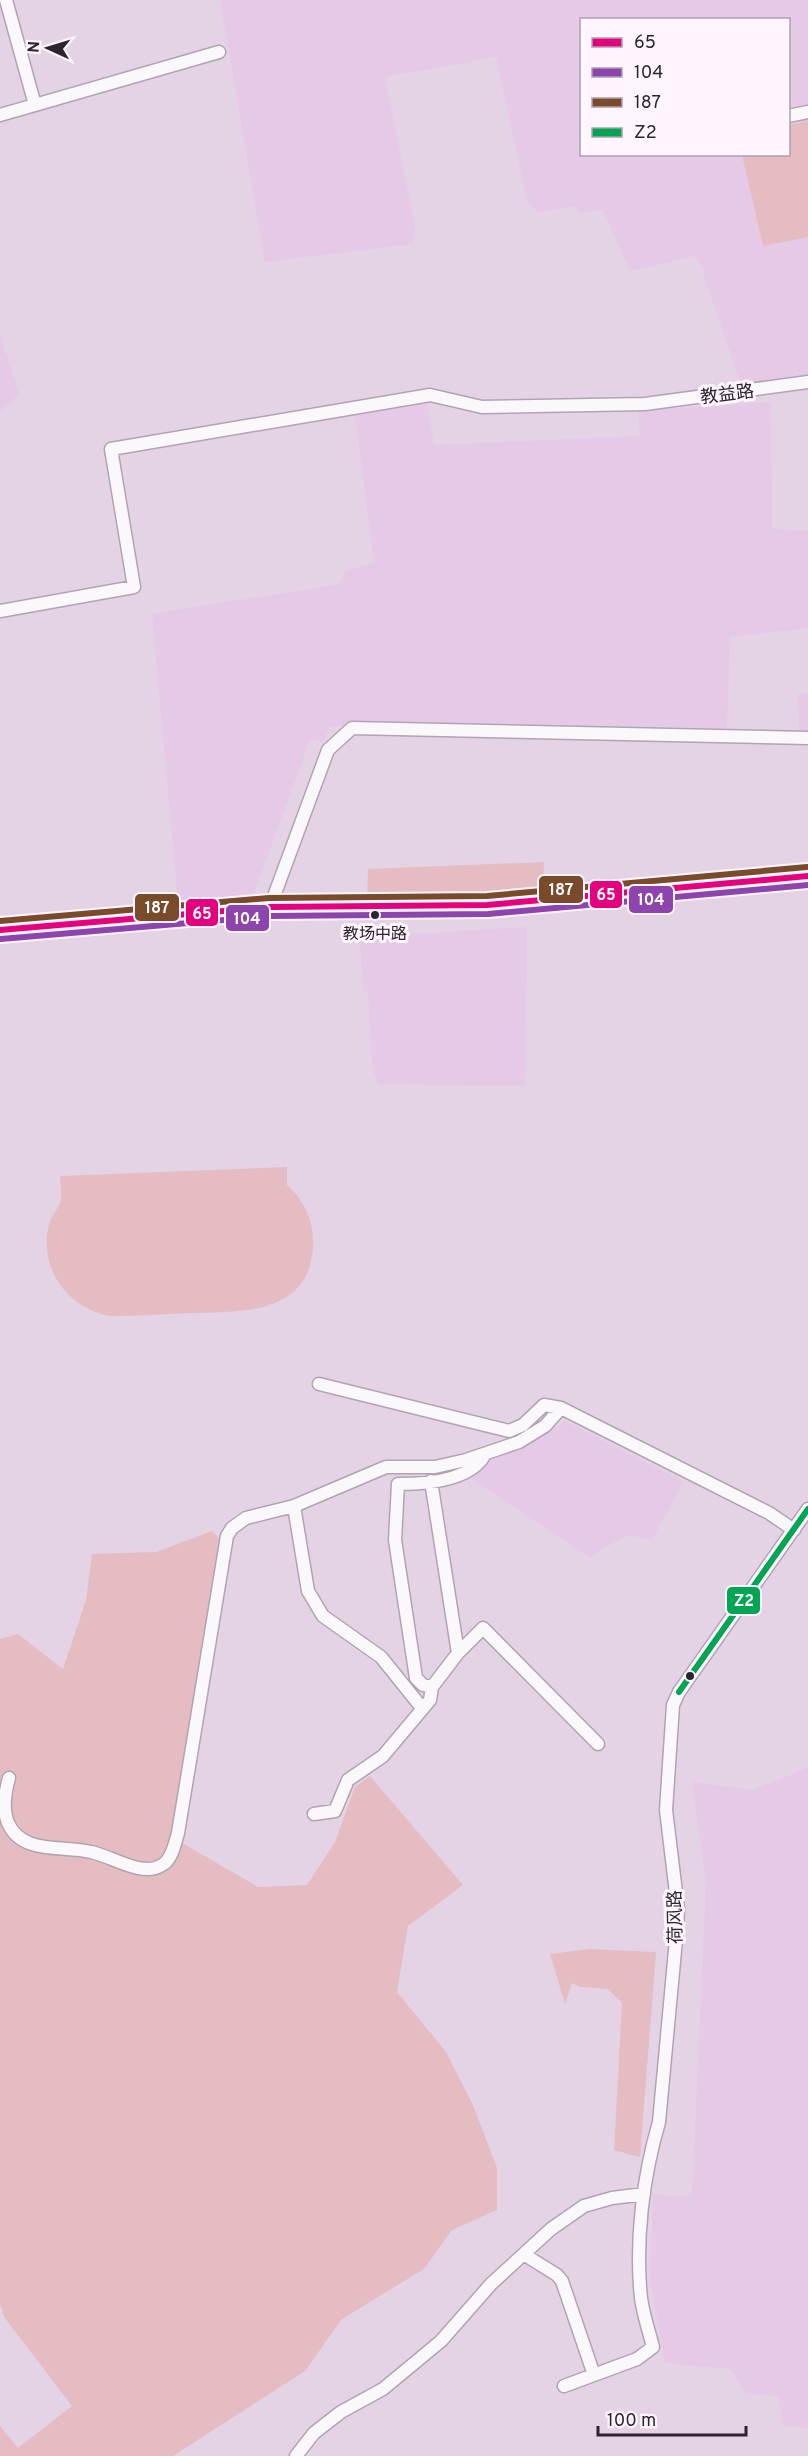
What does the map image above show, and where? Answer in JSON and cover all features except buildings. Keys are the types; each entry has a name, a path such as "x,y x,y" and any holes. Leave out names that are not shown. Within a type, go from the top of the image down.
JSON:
{"main road":[{"path":"0,930 270,907 499,904 559,900 808,876"}],"street":[{"path":"6,0 34,105"},
{"path":"0,115 219,52"},
{"path":"790,116 808,112"},
{"name":"教益路","path":"0,611 134,586 111,449 430,395 482,407 645,404 808,382"},
{"path":"270,907 328,750 352,728 808,738"},
{"path":"319,1384 509,1431 523,1425 544,1406 561,1408 769,1513 794,1530 808,1509"},
{"path":"9,1778 4,1805 7,1820 13,1832 21,1840 34,1845 91,1851 150,1870 164,1865 172,1852 178,1833 227,1536 232,1528 246,1518 294,1506 386,1467 435,1467 465,1460 519,1442 545,1426 561,1408"},
{"path":"432,1687 423,1685 416,1678 395,1540 398,1484 431,1481 463,1473 480,1462 486,1452"},
{"path":"431,1481 458,1653"},
{"path":"294,1506 308,1591 323,1616 381,1657 422,1708"},
{"name":"荷风路","path":"594,2374 637,2359 653,2347 642,2299 641,2219 653,2142 659,2122 678,1929 678,1909 666,1810 667,1767 672,1748 672,1705 794,1530"},
{"path":"314,1814 335,1811 348,1780 383,1756 430,1700 432,1687 458,1653 483,1628 598,1744"},
{"path":"296,2456 314,2433 341,2412 383,2390 441,2341 491,2283 525,2255 551,2229 584,2206 612,2198 644,2194"},
{"path":"525,2255 557,2275 562,2281 594,2374 564,2386"}],"shaded area":[{"path":"220,0 808,0 808,374 741,384 703,273 706,272 696,256 630,271 603,210 580,213 576,206 538,212 527,200 496,57 385,77 415,225 413,244 265,262"},
{"path":"808,121 808,237 763,246 742,156 790,156 790,125"},
{"path":"0,334 19,394 0,412"},
{"path":"771,402 772,529 808,531 808,628 730,637 727,728 351,723 329,727 324,741 310,740 253,896 178,902 152,614 339,584 346,571 374,563 355,416 427,403 434,445 640,436 638,411"},
{"path":"808,693 808,731 799,731 798,694"},
{"path":"544,862 543,895 506,900 367,901 368,869"},
{"path":"527,927 525,1086 378,1084 372,1065 368,992 363,991 358,938"},
{"path":"287,1167 287,1185 299,1198 307,1212 312,1228 313,1246 309,1268 300,1285 287,1297 271,1305 232,1312 110,1316 95,1312 69,1295 59,1284 52,1270 47,1240 49,1224 61,1199 60,1176"},
{"path":"565,1421 683,1482 652,1540 627,1535 590,1557 468,1476 491,1461 521,1449"},
{"path":"212,1531 221,1540 214,1593 170,1836 258,1887 307,1885 335,1842 355,1787 370,1776 463,1885 408,1926 397,1992 446,2052 473,2105 497,2168 497,2210 452,2230 424,2269 342,2319 305,2371 173,2456 0,2456 0,2426 18,2448 72,2406 4,2317 0,2304 0,1639 18,1634 63,1669 86,1600 92,1554 156,1552"},
{"path":"808,1768 808,2428 783,2426 778,2396 746,2394 730,2369 665,2363 650,2280 653,2195 692,2196 706,1883 692,1782 752,1790"},
{"path":"590,1949 656,1952 640,2157 614,2150 622,2003 608,1989 580,1987 572,1983 565,2004 550,1954"}],"transit line":[{"name":"187","path":"0,921 269,898 487,896 807,867"},
{"name":"65","path":"0,930 270,907 487,905 808,876"},
{"name":"104","path":"1,939 270,916 488,914 808,885"},
{"name":"Z2","path":"679,1692 808,1509"}],"place":[{"name":"教场中路","path":"375,915"}]}
